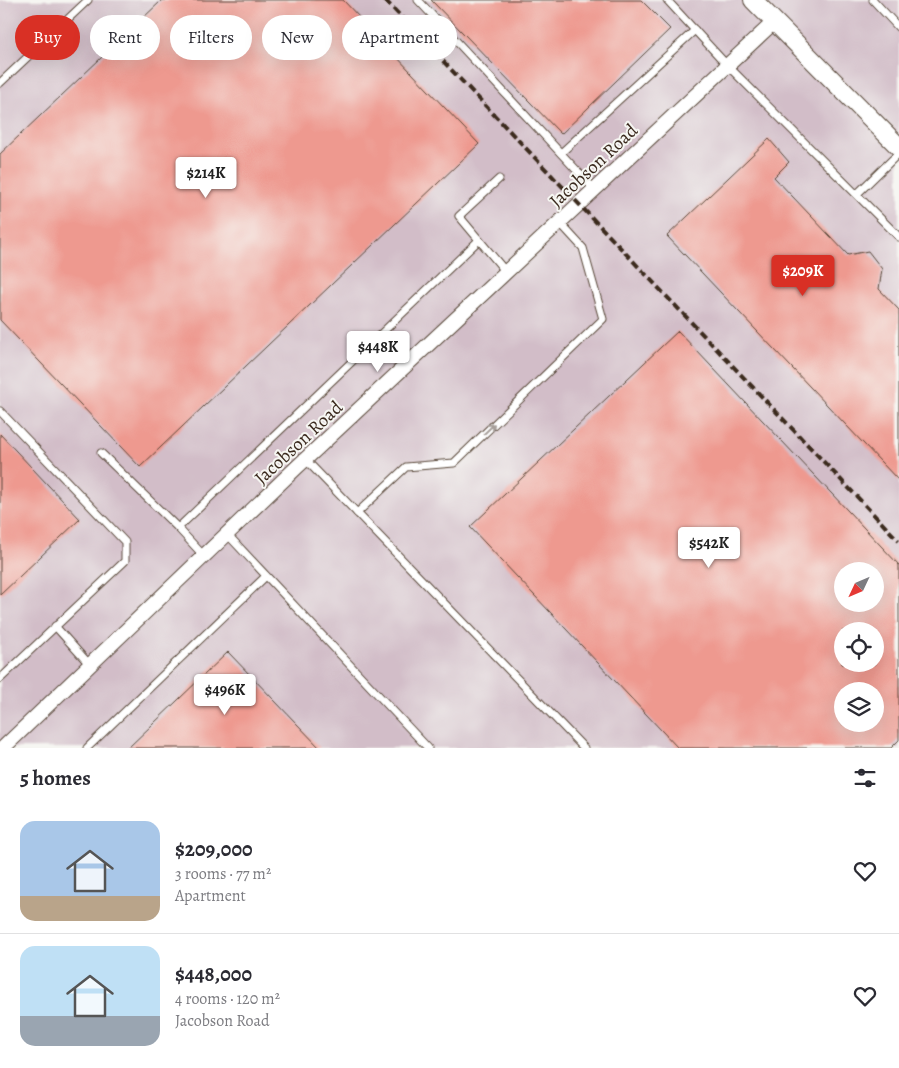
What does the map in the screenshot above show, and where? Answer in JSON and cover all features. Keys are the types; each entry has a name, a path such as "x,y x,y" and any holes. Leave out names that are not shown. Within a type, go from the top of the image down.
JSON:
{"street":[{"path":"753,0 899,147"},
{"name":"Jacobson Road","path":"3,748 305,459 774,22"}],"lane":[{"path":"0,83 88,0"},
{"path":"418,0 595,190"},
{"path":"666,0 899,237"},
{"path":"873,0 899,28"},
{"path":"561,153 695,30"},
{"path":"857,194 899,153"},
{"path":"499,179 459,216 506,272"},
{"path":"357,513 406,467 454,463 603,319 584,248 560,222"},
{"path":"178,528 479,240"},
{"path":"0,412 125,542 125,560 0,680"},
{"path":"101,453 204,556"},
{"path":"305,459 584,748"},
{"path":"227,534 428,748"},
{"path":"88,748 266,576"},
{"path":"55,626 90,665"}],"shaded area":[{"path":"0,0 899,0 899,748 0,748"}],"building":[{"path":"162,0 343,0 357,15 342,15 342,60 400,60 479,144 140,467 0,320 0,154 99,60 160,60 160,15 146,15"},
{"path":"431,0 641,0 670,29 561,134 457,27 457,15 446,15"},
{"path":"769,139 789,162 774,177 848,255 868,251 882,269 879,289 899,310 899,481 667,236"},
{"path":"678,331 899,565 899,740 891,748 678,748 470,527"},
{"path":"0,434 80,519 0,595"},
{"path":"228,652 320,748 128,748"}],"railway":[{"path":"385,0 899,541"}]}
